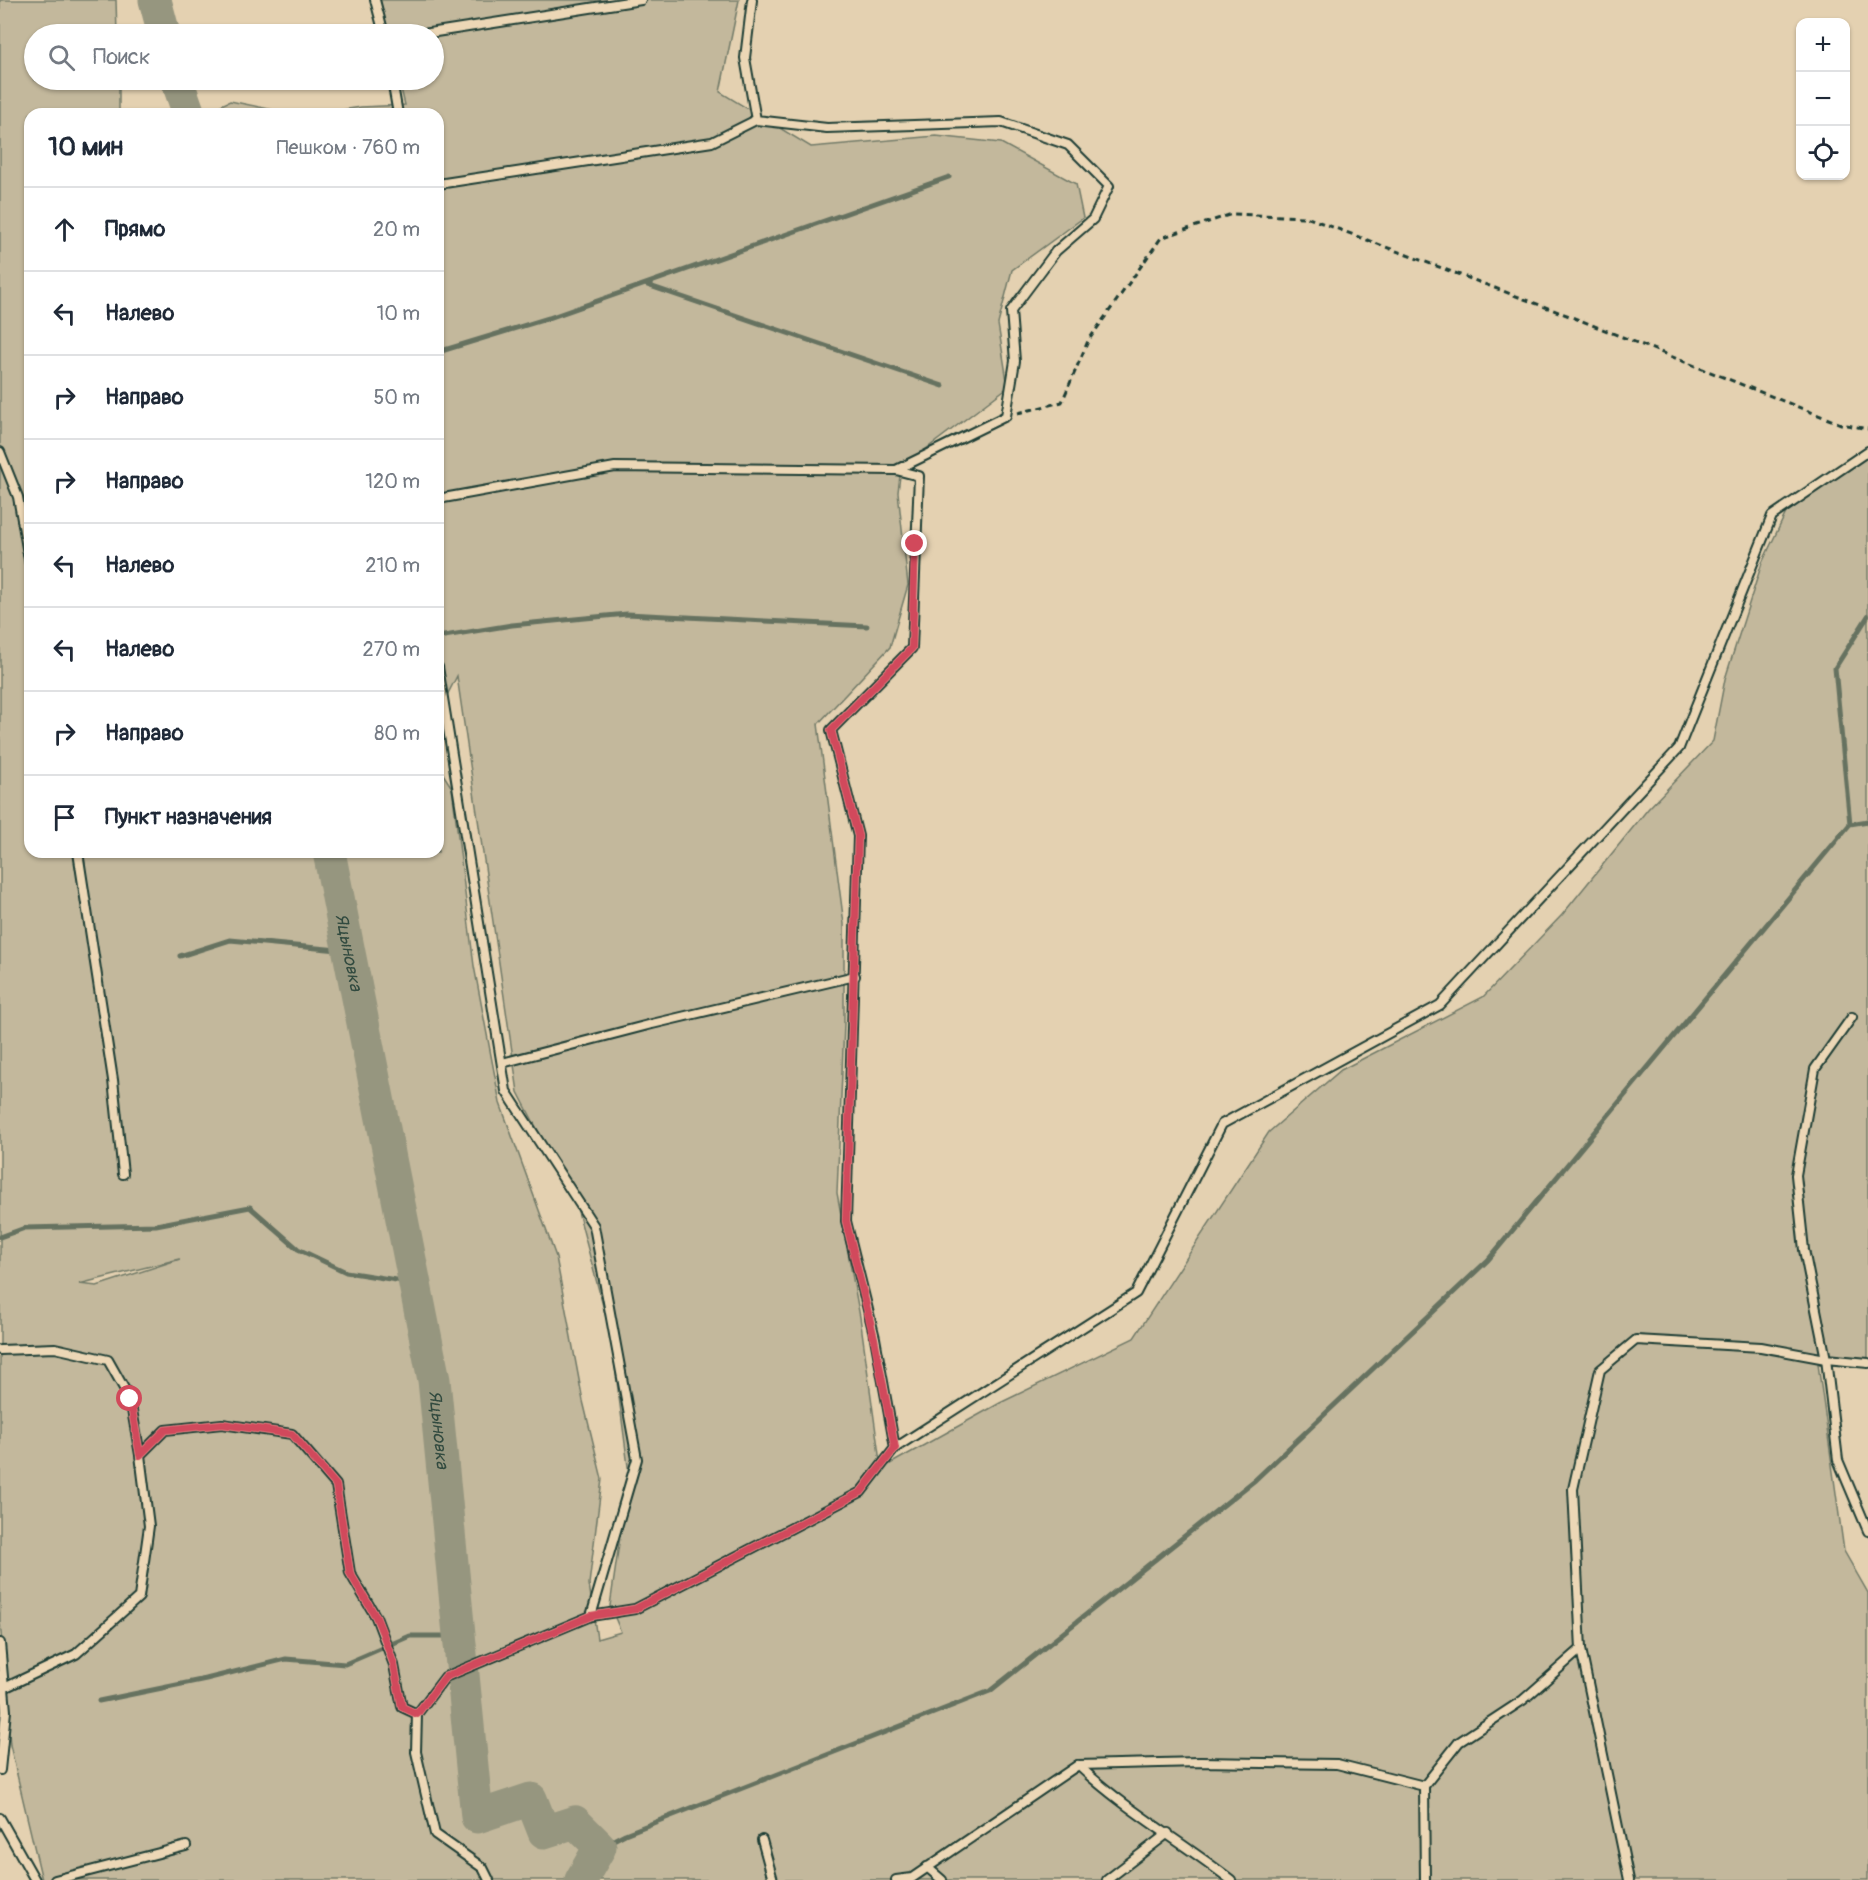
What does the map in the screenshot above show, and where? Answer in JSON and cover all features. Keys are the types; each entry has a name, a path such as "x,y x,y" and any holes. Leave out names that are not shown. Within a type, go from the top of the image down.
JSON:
{"lane":[{"path":"375,0 381,24"},
{"path":"444,31 641,0"},
{"path":"752,0 746,57 756,120"},
{"path":"394,90 397,108"},
{"path":"444,183 712,142 756,120 827,128 1002,122 1068,146 1109,186 1093,219 1056,251 1011,311 1015,361 1006,416 896,470"},
{"path":"489,1880 483,1868 435,1834 416,1752 417,1714 445,1677 591,1616 635,1609 861,1492 895,1448 1136,1293 1222,1125 1440,1005 1679,748 1772,516 1868,451"},
{"path":"0,452 18,497 24,531"},
{"path":"444,498 615,467 896,470 919,476 912,648 831,730 858,836 846,1221 874,1338 895,1448"},
{"path":"444,704 506,1091 594,1226 637,1459 591,1616"},
{"path":"79,858 113,1080 123,1174"},
{"path":"502,1063 652,1024 855,976"},
{"path":"1852,1017 1815,1070 1796,1175 1804,1250 1826,1359 1838,1460 1868,1531"},
{"path":"1629,1880 1581,1649 1573,1489 1600,1370 1636,1340 1761,1347 1826,1359 1868,1363"},
{"path":"0,1350 55,1348 108,1360 130,1399 149,1526 139,1597 76,1654 4,1688"},
{"path":"140,1455 165,1430 222,1424 292,1434 336,1485 350,1573 376,1617 383,1634 391,1657 402,1707 417,1714"},
{"path":"0,1643 6,1711 0,1770"},
{"path":"1425,1880 1424,1786 1459,1742 1523,1700 1581,1649"},
{"path":"896,1880 912,1878 1078,1765 1200,1762 1337,1764 1424,1786"},
{"path":"1078,1765 1105,1790 1231,1880"},
{"path":"0,1818 35,1880"},
{"path":"1107,1880 1168,1833"},
{"path":"762,1840 773,1880"},
{"path":"55,1880 186,1846"},
{"path":"927,1867 942,1880"}],"path":[{"path":"1006,416 1062,402 1088,341 1161,238 1232,214 1306,217 1572,317 1841,424 1868,429"}],"shaded area":[{"path":"0,0 116,0 117,24 24,24 24,90 119,90 119,108 24,108 24,858 444,858 444,775 452,788 474,966 500,1103 556,1257 583,1401 602,1479 589,1584 597,1639 621,1632 610,1606 629,1474 611,1336 576,1204 518,1092 457,676 444,701 444,108 355,108 405,105 401,90 444,90 444,24 386,24 380,0 739,0 720,92 811,147 936,136 1001,143 1076,184 1083,218 1012,270 998,324 1008,387 901,468 898,492 908,585 890,647 818,724 844,924 844,1024 837,1193 860,1317 881,1469 1000,1403 1134,1338 1269,1132 1341,1070 1483,997 1562,915 1648,809 1713,741 1725,679 1762,563 1794,496 1868,451 1868,1367 1818,1364 1844,1551 1868,1593 1868,1880 42,1880 10,1745 0,1621","holes":["180,1259 97,1286 79,1284"]},
{"path":"230,101 264,108 215,108"}],"waterway":[{"name":"Яцыновка","path":"155,0 161,24"},
{"name":"Яцыновка","path":"181,90 187,108"},
{"path":"444,350 549,318 949,177"},
{"path":"647,285 943,386"},
{"path":"444,636 512,625 627,614 867,626"},
{"path":"1850,824 1835,668 1868,616"},
{"path":"600,1847 625,1834 990,1691 1255,1480 1488,1260 1850,824 1868,821"},
{"name":"Яцыновка","path":"330,858 434,1380 477,1817 531,1799 544,1832 575,1822 600,1847 581,1880"},
{"path":"180,956 230,940 349,951"},
{"path":"0,1237 25,1228 156,1225 250,1207 298,1249 346,1272 415,1283"},
{"path":"99,1701 206,1679 286,1659 345,1664 410,1636 459,1636"}],"route":[{"path":"130,1399 140,1455 165,1430 222,1424 292,1434 336,1485 350,1573 376,1617 383,1634 394,1665 402,1707 417,1714 445,1677 591,1616 635,1609 861,1492 895,1448 874,1338 846,1221 854,1039 858,836 831,730 912,648 915,544"}]}
